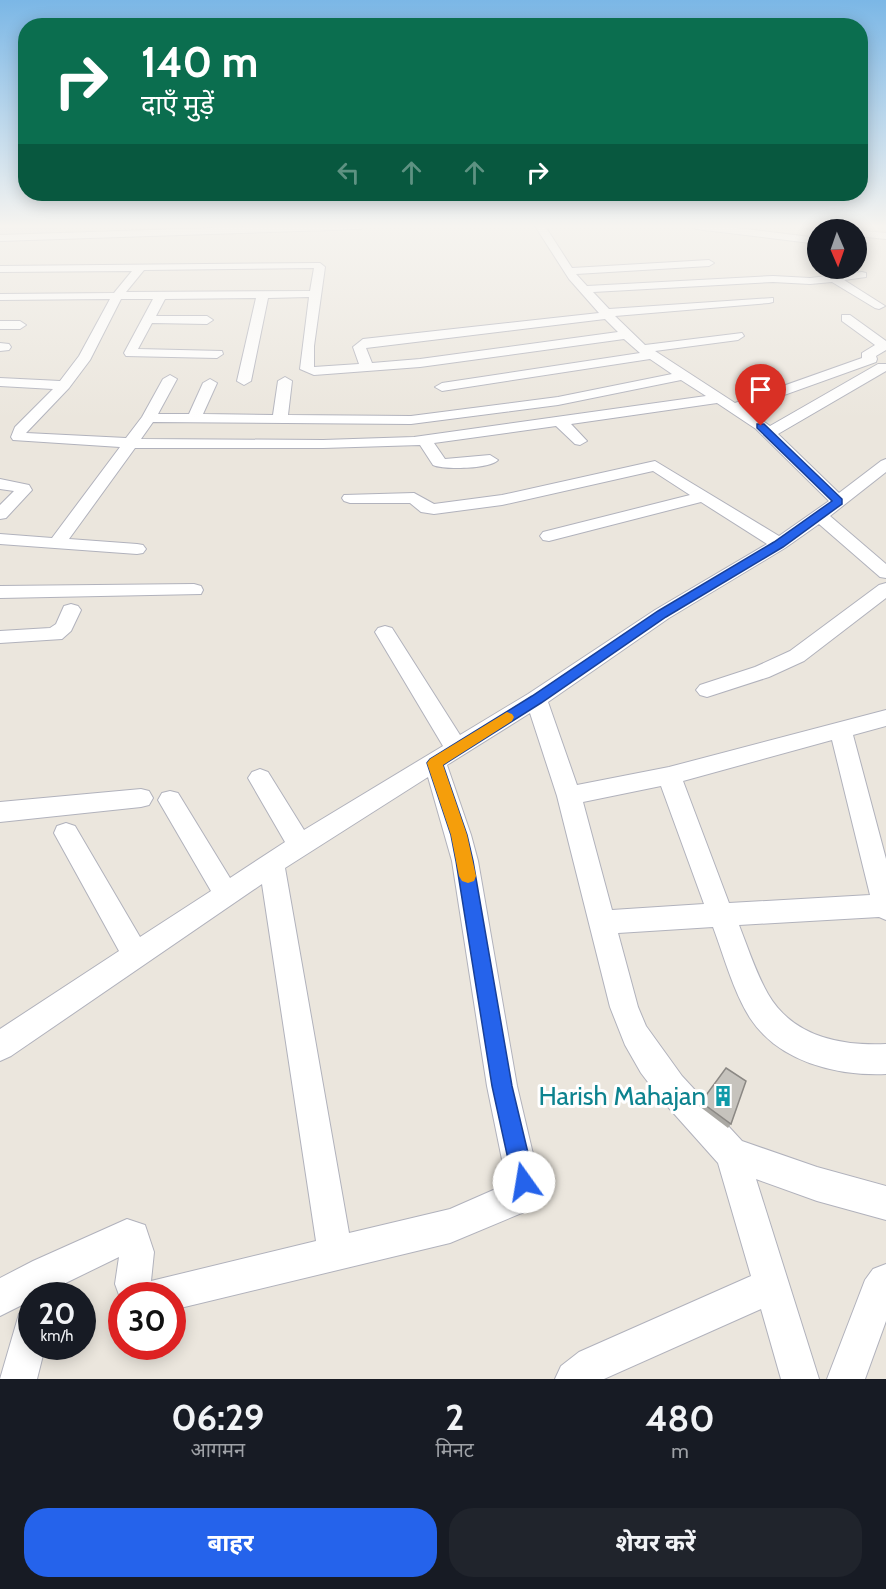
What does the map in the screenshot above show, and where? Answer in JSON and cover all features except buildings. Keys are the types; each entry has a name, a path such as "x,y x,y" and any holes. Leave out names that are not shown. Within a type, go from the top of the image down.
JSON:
{"street":[{"path":"122,290 85,357 64,385 20,430 18,437 131,443 323,444 424,439 718,399"},
{"path":"316,290 307,369 320,371 420,363 626,335"},
{"path":"586,290 626,335 646,352 685,375 769,433 839,502"},
{"path":"855,290 882,306"},
{"path":"244,381 263,294"},
{"path":"0,297 315,294"},
{"path":"161,295 130,354 216,354"},
{"path":"367,367 360,344 608,314 769,300"},
{"path":"769,433 873,360 882,344 845,314 882,306"},
{"path":"148,320 207,320"},
{"path":"0,325 20,325"},
{"path":"430,336 447,359"},
{"path":"442,387 491,381 738,336"},
{"path":"409,339 420,363"},
{"path":"732,409 873,360"},
{"path":"149,418 411,420 558,401 685,375"},
{"path":"56,544 149,418 170,379"},
{"path":"280,419 285,381"},
{"path":"0,382 64,385"},
{"path":"195,417 210,383"},
{"path":"561,422 580,441"},
{"path":"0,427 20,430"},
{"path":"424,439 440,464 490,460"},
{"path":"0,1046 300,845 536,699 662,614 778,544 839,502 886,464"},
{"path":"350,498 416,498 427,508 446,508 495,502 650,466 661,468 778,544"},
{"path":"0,484 24,490 0,514"},
{"path":"549,536 704,496"},
{"path":"820,516 886,573"},
{"path":"0,539 137,549"},
{"path":"707,690 762,672 797,656 886,589"},
{"path":"0,592 194,590"},
{"path":"0,637 58,633 64,627 71,610"},
{"path":"186,1289 450,1226 517,1198 524,1188 502,1086 446,756 385,632"},
{"path":"536,699 568,796 624,1007 635,1035 671,1087 732,1154 800,1379"},
{"path":"568,796 669,776 886,718"},
{"path":"602,922 886,906 841,731"},
{"path":"669,776 721,916 761,1009 787,1034 825,1055 863,1061 886,1059"},
{"path":"260,778 300,845"},
{"path":"0,812 141,798"},
{"path":"170,800 226,895"},
{"path":"66,833 136,956"},
{"path":"272,865 335,1254"},
{"path":"732,1154 817,1184 886,1203"},
{"path":"46,1282 127,1236 133,1237 138,1247 134,1282"},
{"path":"846,1379 878,1293 886,1282"},
{"path":"573,1379 592,1365 771,1286"},
{"path":"0,1298 18,1292"},
{"path":"18,1379 23,1360"}],"slow traffic":[{"path":"468,876 459,835 435,763 507,717"}],"place":[{"name":"Harish Mahajan","path":"723,1096"}],"route":[{"path":"524,1182 502,1086 465,861 459,835 435,763 536,699 662,614 778,544 839,502 761,426"}]}
